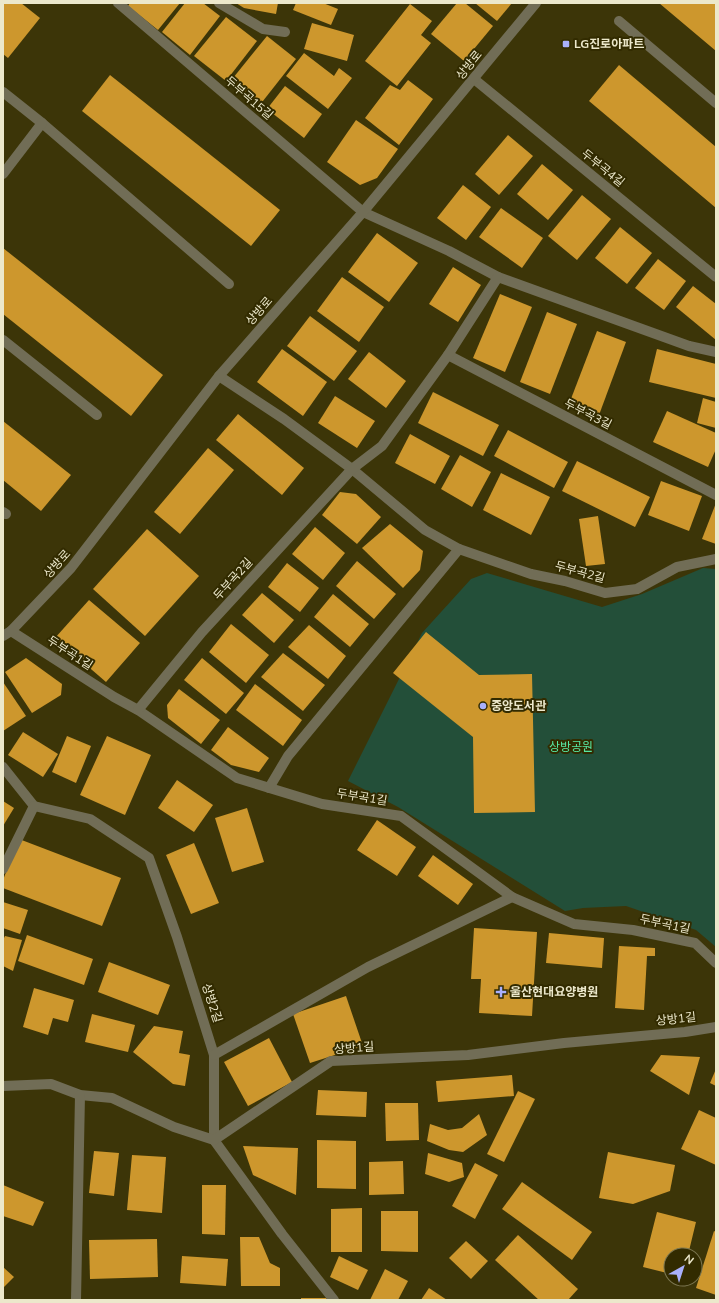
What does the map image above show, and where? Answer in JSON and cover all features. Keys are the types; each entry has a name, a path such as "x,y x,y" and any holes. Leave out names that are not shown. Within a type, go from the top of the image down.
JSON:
{"street":[{"name":"두부곡15길","path":"118,3 362,212"},
{"path":"219,3 263,29 285,32"},
{"name":"상방로","path":"7,633 72,568 219,376 362,212 536,3"},
{"path":"619,21 716,103"},
{"name":"두부곡4길","path":"474,79 716,277"},
{"path":"3,92 229,284"},
{"path":"3,174 42,124"},
{"path":"362,212 449,251 498,277 689,346 716,352"},
{"path":"352,469 382,446 448,355 498,277"},
{"path":"3,340 97,415"},
{"name":"두부곡3길","path":"448,355 716,495"},
{"name":"두부곡2길","path":"219,376 284,419 352,469 425,530 459,549 531,574 566,581 605,593 637,589 677,567 716,559"},
{"name":"두부곡2길","path":"138,710 202,632 352,469"},
{"path":"269,788 288,756 459,549"},
{"name":"두부곡1길","path":"7,633 138,710 237,778 322,804 401,816 512,898 574,924 633,930 696,943 716,963"},
{"path":"3,766 34,806 3,869"},
{"name":"상방2길","path":"34,806 90,819 149,858 177,937 214,1055 214,1140"},
{"path":"214,1055 368,967 512,898"},
{"name":"상방1길","path":"214,1140 331,1061 468,1055 564,1043 685,1032 716,1027"},
{"path":"3,1086 52,1084 80,1096 112,1098 174,1127 214,1140 282,1234 334,1300"},
{"path":"76,1300 80,1096"}],"green space":[{"name":"상방공원","path":"703,568 716,569 716,947 696,930 626,906 583,908 565,911 398,807 348,781 422,633 471,579 487,573 602,607 642,594"}],"building":[{"path":"3,3 21,3 40,18 8,58 3,54"},
{"path":"130,3 180,3 158,30 128,6"},
{"path":"185,3 203,3 220,16 190,55 162,32"},
{"path":"236,3 278,3 276,14 244,8"},
{"path":"296,3 323,3 338,9 331,25 293,10"},
{"path":"457,3 465,3 493,26 464,61 431,34"},
{"path":"475,3 512,3 497,21"},
{"path":"659,3 716,3 716,51"},
{"path":"410,4 432,21 421,35 431,43 397,86 365,61"},
{"path":"226,17 257,41 226,81 194,56"},
{"path":"312,23 354,35 347,61 304,49"},
{"path":"267,36 296,59 259,106 229,83"},
{"path":"304,53 334,76 339,68 352,78 328,109 286,76"},
{"path":"619,65 716,147 716,208 589,101"},
{"path":"110,75 280,210 251,246 82,111"},
{"path":"408,80 433,99 399,145 365,118 390,85 400,90"},
{"path":"285,86 322,114 304,138 267,109"},
{"path":"356,120 398,149 377,178 360,185 327,162"},
{"path":"508,135 533,156 499,195 475,174"},
{"path":"542,164 573,190 548,220 517,194"},
{"path":"463,185 491,207 466,240 437,218"},
{"path":"582,195 611,219 577,260 548,236"},
{"path":"501,208 543,238 522,268 479,237"},
{"path":"620,227 652,253 627,284 595,258"},
{"path":"377,233 418,263 389,302 348,272"},
{"path":"3,248 163,375 131,416 3,314"},
{"path":"658,259 686,281 664,310 635,288"},
{"path":"453,267 481,285 458,322 429,304"},
{"path":"342,277 384,307 359,342 317,311"},
{"path":"693,286 716,304 716,340 676,307"},
{"path":"500,294 532,307 505,372 473,358"},
{"path":"547,312 577,324 550,394 520,382"},
{"path":"310,316 357,351 334,381 287,346"},
{"path":"597,331 626,342 599,415 569,404"},
{"path":"282,349 327,382 303,416 257,382"},
{"path":"657,349 716,364 716,398 649,382"},
{"path":"369,352 406,381 386,408 348,379"},
{"path":"433,392 499,425 483,456 418,423"},
{"path":"335,396 375,421 357,448 318,423"},
{"path":"703,398 716,402 716,428 697,423"},
{"path":"667,411 716,433 716,449 708,467 653,442"},
{"path":"238,414 304,468 282,495 216,440"},
{"path":"3,421 71,475 41,511 3,480"},
{"path":"508,430 568,462 554,488 494,456"},
{"path":"410,434 450,456 435,484 395,463"},
{"path":"208,448 234,470 180,534 154,512"},
{"path":"460,455 491,472 472,507 441,489"},
{"path":"577,461 650,497 635,527 562,491"},
{"path":"501,473 550,497 531,535 483,510"},
{"path":"661,481 702,496 689,531 648,515"},
{"path":"340,492 356,494 381,517 357,544 322,515"},
{"path":"716,503 716,544 702,539"},
{"path":"598,516 605,564 586,566 579,519"},
{"path":"390,524 423,551 420,570 403,588 362,548"},
{"path":"315,527 345,553 323,580 292,554"},
{"path":"147,529 199,576 145,636 93,589"},
{"path":"357,561 396,594 374,619 336,586"},
{"path":"287,563 319,588 300,612 268,587"},
{"path":"262,593 294,620 274,643 242,615"},
{"path":"333,594 369,624 350,647 314,617"},
{"path":"89,600 140,643 106,682 55,638"},
{"path":"231,624 269,655 246,683 209,652"},
{"path":"309,625 346,656 328,679 288,647"},
{"name":"중앙도서관","path":"426,632 479,675 532,674 535,812 474,813 473,737 393,673"},
{"path":"283,653 325,685 303,711 261,677"},
{"path":"26,658 62,684 61,695 32,713 5,672"},
{"path":"202,658 244,693 226,714 184,680"},
{"path":"3,682 26,716 3,731"},
{"path":"255,684 302,720 283,746 236,710"},
{"path":"179,689 220,720 201,744 168,718 167,705"},
{"path":"228,727 269,758 259,772 231,765 211,750"},
{"path":"23,732 58,754 43,777 8,755"},
{"path":"67,736 91,746 76,783 52,772"},
{"path":"107,736 151,755 125,815 80,795"},
{"path":"177,780 213,805 194,832 158,808"},
{"path":"3,801 14,808 3,826"},
{"path":"247,808 264,862 232,872 215,818"},
{"path":"377,820 416,847 397,876 357,850"},
{"path":"19,839 121,878 102,926 3,888 3,880"},
{"path":"194,843 219,903 191,914 166,855"},
{"path":"433,855 473,884 458,905 418,876"},
{"path":"3,902 28,910 20,934 3,928"},
{"path":"474,928 537,932 532,1016 479,1013 481,979 471,979"},
{"path":"549,933 604,938 602,968 546,963"},
{"path":"27,935 93,959 84,985 18,961"},
{"path":"5,936 22,940 13,971 3,966 3,940"},
{"path":"619,946 655,948 655,956 647,956 644,1010 615,1008"},
{"path":"109,962 170,985 158,1015 98,992"},
{"path":"34,988 74,1000 68,1022 53,1018 48,1035 23,1027"},
{"path":"346,996 363,1046 310,1063 293,1014"},
{"path":"92,1014 135,1025 128,1052 85,1042"},
{"path":"154,1026 183,1031 179,1053 190,1055 185,1086 173,1084 133,1052"},
{"path":"269,1038 292,1082 248,1106 224,1062"},
{"path":"661,1055 700,1057 689,1095 650,1071"},
{"path":"716,1069 716,1086 710,1083"},
{"path":"512,1075 514,1096 438,1102 436,1081"},
{"path":"318,1090 367,1092 366,1117 316,1115"},
{"path":"518,1091 535,1099 504,1162 487,1154"},
{"path":"385,1103 418,1103 419,1140 386,1141"},
{"path":"699,1110 716,1118 716,1165 681,1149"},
{"path":"479,1114 487,1135 463,1152 449,1150 427,1141 430,1124 448,1130 462,1128"},
{"path":"317,1140 356,1141 356,1189 317,1188"},
{"path":"243,1146 298,1148 296,1195 253,1175"},
{"path":"94,1151 119,1153 114,1196 89,1193"},
{"path":"608,1152 675,1165 670,1191 633,1204 599,1198"},
{"path":"428,1153 462,1163 464,1177 449,1182 425,1174"},
{"path":"132,1155 166,1157 162,1213 127,1210"},
{"path":"403,1161 404,1194 369,1195 369,1162"},
{"path":"475,1163 498,1175 475,1219 452,1206"},
{"path":"522,1182 592,1232 572,1260 502,1209"},
{"path":"3,1185 44,1202 33,1226 3,1216"},
{"path":"202,1185 226,1185 225,1235 202,1234"},
{"path":"362,1208 362,1252 331,1252 331,1209"},
{"path":"381,1211 418,1211 418,1252 381,1251"},
{"path":"657,1212 696,1222 690,1247 663,1247 663,1272 643,1267"},
{"path":"714,1231 716,1232 716,1295 696,1288 703,1287 703,1266"},
{"path":"518,1235 578,1289 568,1300 539,1300 495,1260"},
{"path":"240,1237 259,1237 270,1263 280,1268 280,1286 241,1286"},
{"path":"157,1239 158,1277 90,1279 89,1240"},
{"path":"466,1241 488,1261 471,1279 449,1258"},
{"path":"182,1256 228,1259 226,1286 180,1283"},
{"path":"339,1256 368,1270 358,1290 330,1277"},
{"path":"3,1267 14,1277 3,1288"},
{"path":"385,1269 408,1281 398,1300 370,1300"},
{"path":"429,1288 447,1300 421,1300"},
{"path":"301,1298 326,1298 328,1300 301,1300"}],"place":[{"name":"LG진로아파트","path":"566,44"},
{"name":"중앙도서관","path":"483,706"},
{"name":"울산현대요양병원","path":"501,992"}]}
